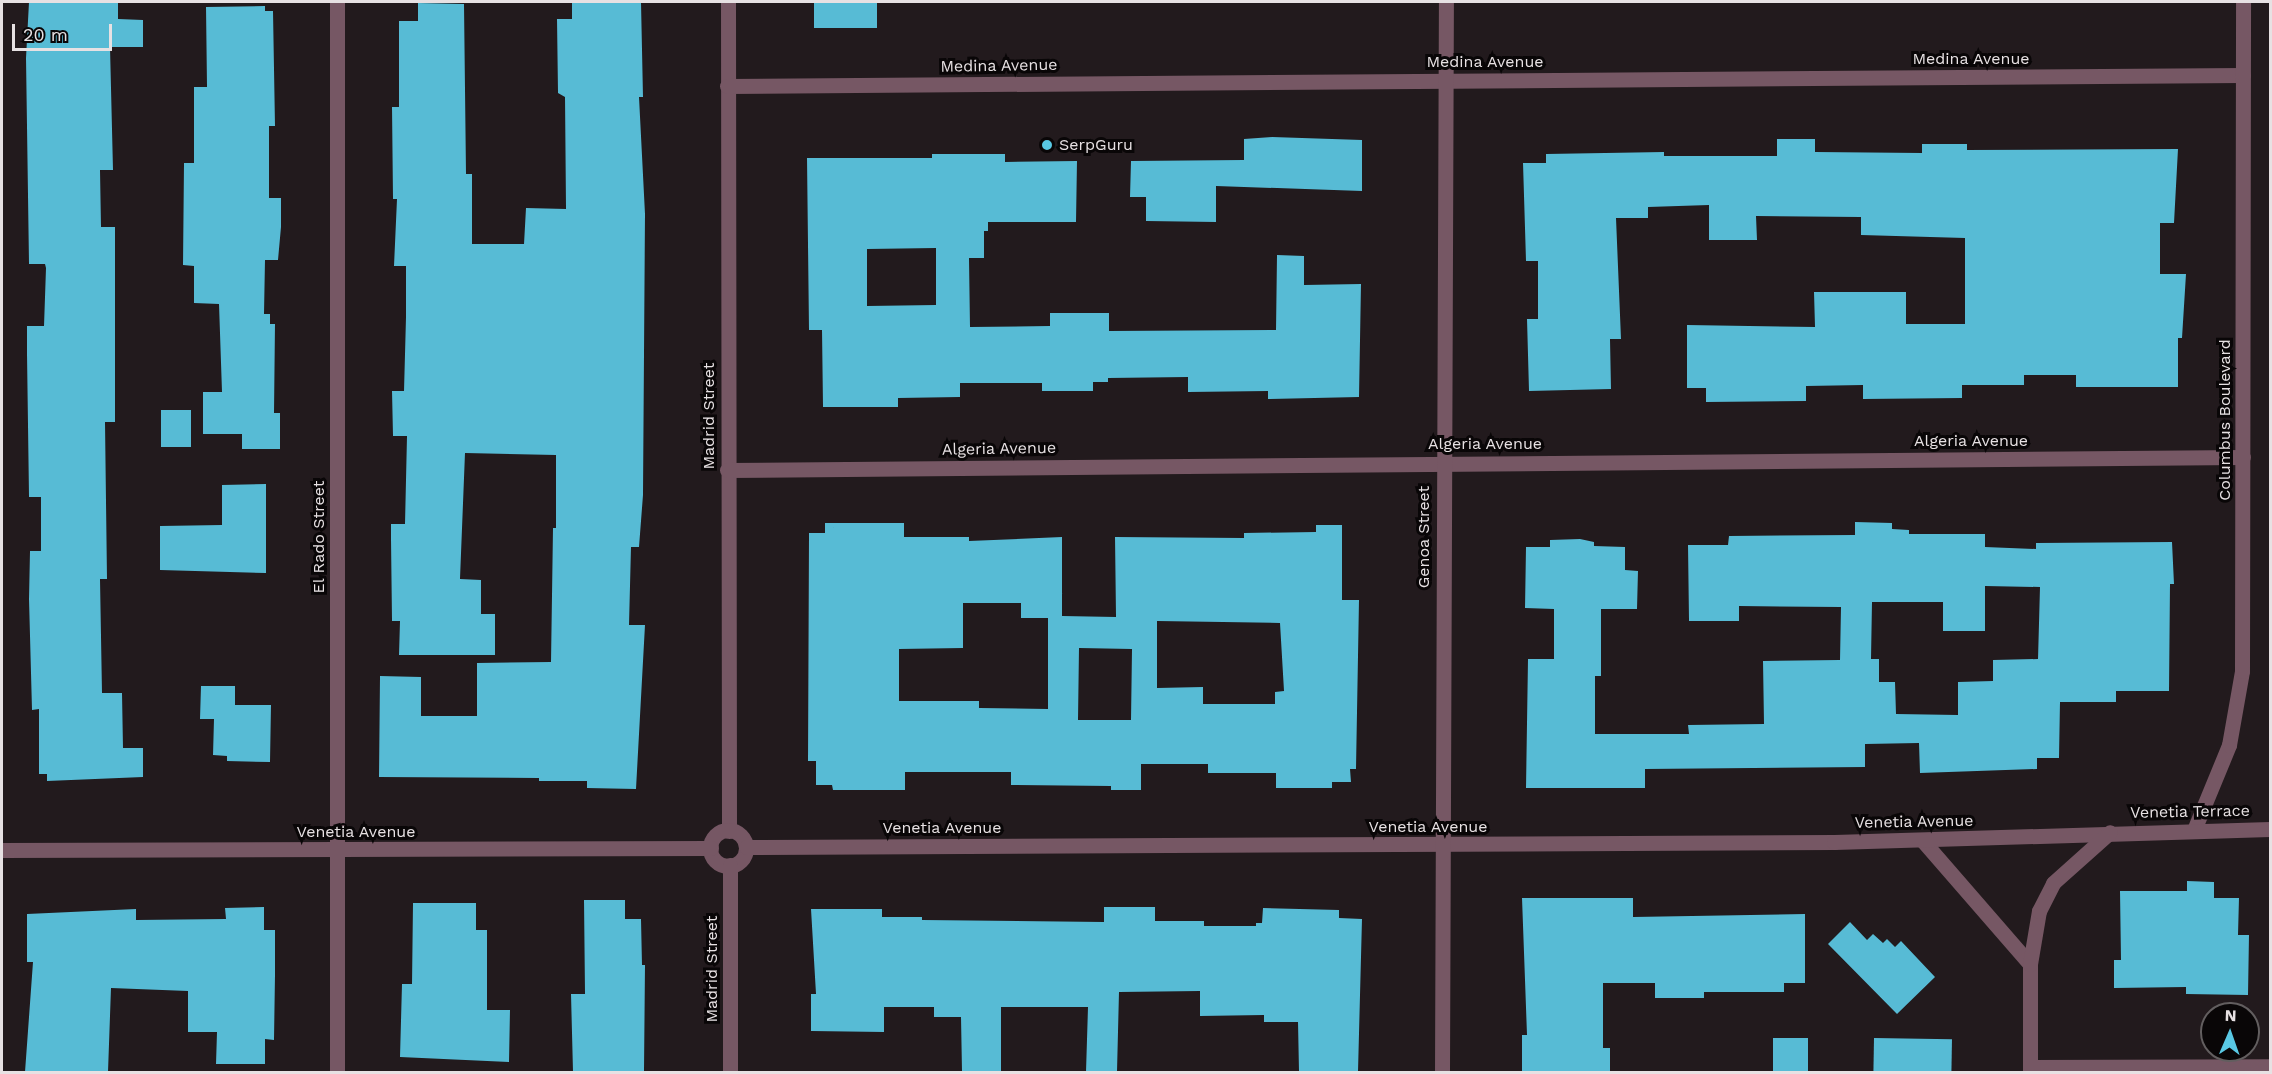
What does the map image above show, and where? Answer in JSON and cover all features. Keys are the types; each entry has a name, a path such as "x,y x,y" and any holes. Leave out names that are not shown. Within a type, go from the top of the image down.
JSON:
{"street":[{"name":"El Rado Street","path":"337,2 337,1072"},
{"name":"Madrid Street","path":"728,2 729,831"},
{"name":"Genoa Street","path":"1442,1072 1441,845 1446,2"},
{"name":"Columbus Boulevard","path":"2194,830 2226,756 2239,701 2242,671 2243,2"},
{"name":"Medina Avenue","path":"727,86 2243,75"},
{"name":"Algeria Avenue","path":"727,470 1443,462 2243,457"},
{"name":"Venetia Terrace","path":"2110,832 2271,829"},
{"path":"729,831 739,834 746,847 741,860 730,866 715,859 711,848 717,834 729,831"},
{"name":"Venetia Avenue","path":"746,847 1923,841 2110,832"},
{"path":"2110,832 2053,883 2036,924 2030,964 2030,1070 2271,1066"},
{"path":"1923,841 2030,964"},
{"name":"Venetia Avenue","path":"2,850 337,851 711,848"},
{"name":"Madrid Street","path":"730,866 730,1072"}],"building":[{"path":"29,2 118,2 118,19 143,20 143,47 110,47 113,170 100,170 101,227 115,227 115,422 105,422 107,579 100,579 102,693 122,693 123,748 143,748 143,777 47,781 47,774 39,774 39,709 32,710 29,599 30,551 41,551 41,497 29,497 27,326 44,326 46,268 45,264 29,264 26,58"},
{"path":"572,2 641,2 643,97 639,97 645,214 643,495 639,547 631,547 629,625 645,625 636,789 587,788 587,781 539,781 539,778 379,777 380,676 421,677 421,716 477,716 477,663 551,662 553,528 556,528 556,455 465,453 460,579 481,580 481,614 495,614 495,655 399,655 400,621 392,621 391,524 405,524 407,436 393,436 392,391 404,391 406,317 406,266 394,266 397,199 393,199 392,107 399,107 399,21 418,21 418,3 464,4 466,174 472,174 472,244 524,244 526,208 566,209 565,97 558,93 557,19 572,19"},
{"path":"814,2 877,2 877,28 814,28"},
{"path":"265,6 265,11 273,11 275,126 269,126 269,198 281,198 281,227 278,260 265,260 264,314 270,314 270,324 275,324 274,413 280,413 280,449 242,449 242,434 203,434 203,392 222,392 219,304 194,303 194,266 183,265 184,163 194,163 194,87 207,87 206,7"},
{"path":"1272,137 1362,140 1362,191 1216,186 1216,222 1146,221 1146,197 1130,197 1131,161 1244,160 1244,139"},
{"path":"1777,139 1815,139 1815,152 1922,153 1922,144 1967,144 1967,150 2178,149 2174,223 2160,223 2160,274 2186,274 2182,338 2178,338 2178,387 2076,387 2076,375 2024,375 2024,385 1962,385 1962,398 1863,399 1863,385 1806,386 1806,401 1706,402 1706,388 1687,388 1687,325 1815,327 1814,292 1906,292 1906,324 1965,324 1965,238 1861,235 1861,217 1756,216 1757,240 1709,240 1709,205 1648,207 1648,218 1616,218 1621,339 1610,339 1611,389 1529,391 1527,319 1538,319 1538,261 1526,261 1523,163 1546,163 1546,154 1664,152 1664,156 1777,156"},
{"path":"932,154 1005,154 1005,162 1077,161 1076,222 988,222 988,231 984,231 984,258 969,258 970,327 1050,326 1050,313 1109,313 1109,331 1276,330 1277,255 1304,256 1304,285 1361,284 1359,397 1268,399 1268,391 1188,392 1188,377 1108,378 1108,382 1093,382 1093,391 1042,391 1042,383 960,383 960,397 898,398 898,407 823,407 822,330 809,330 807,158 932,158","holes":["936,248 936,305 867,306 867,249"]},
{"path":"161,410 191,410 191,447 161,447"},
{"path":"266,484 266,573 160,570 160,526 222,525 222,485"},
{"path":"1855,522 1892,523 1892,529 1909,530 1909,534 1985,534 1985,547 2036,549 2036,543 2172,542 2174,584 2170,584 2169,691 2116,691 2116,702 2060,702 2059,758 2037,758 2037,769 1920,773 1919,743 1865,744 1865,767 1645,769 1645,788 1526,788 1528,659 1554,659 1554,609 1525,608 1526,547 1550,547 1550,540 1580,539 1594,542 1594,546 1625,547 1625,570 1638,571 1637,609 1601,609 1601,676 1595,676 1595,734 1689,734 1688,725 1764,724 1763,661 1840,660 1841,607 1739,606 1739,621 1689,621 1688,545 1728,545 1729,536 1855,535","holes":["1985,586 2040,587 2038,659 1993,660 1993,681 1958,682 1958,715 1896,714 1895,682 1879,682 1879,659 1871,659 1872,602 1943,602 1943,631 1985,631"]},
{"path":"825,523 904,523 904,537 969,537 969,541 1062,537 1062,616 1116,617 1115,537 1244,538 1244,533 1316,532 1316,525 1342,525 1342,600 1359,600 1356,769 1350,769 1351,782 1332,782 1332,788 1276,788 1276,773 1208,773 1208,764 1141,764 1141,790 1111,790 1111,786 1011,785 1011,772 905,772 905,790 833,790 832,785 816,785 816,761 808,761 809,533 825,533","holes":["963,603 1021,603 1021,618 1048,618 1048,709 979,708 979,701 899,701 899,649 963,648","1157,621 1280,623 1284,691 1275,692 1275,704 1203,704 1203,687 1157,688","1079,648 1132,649 1131,720 1078,720"]},
{"path":"201,686 235,686 235,705 271,705 270,762 227,761 227,756 213,755 214,719 200,719"},
{"path":"2187,881 2214,882 2214,898 2239,898 2238,935 2249,935 2248,995 2186,994 2186,987 2114,988 2114,960 2121,960 2120,891 2187,891"},
{"path":"1522,898 1633,898 1633,917 1805,914 1805,983 1784,983 1784,992 1704,992 1704,998 1655,998 1655,983 1603,983 1603,1048 1610,1048 1610,1072 1522,1072 1522,1035 1527,1035"},
{"path":"584,900 625,900 625,919 641,919 642,965 645,965 644,1072 573,1072 571,994 585,994"},
{"path":"413,903 476,903 476,930 487,930 487,1010 510,1010 509,1062 400,1057 402,984 412,984"},
{"path":"264,907 264,930 275,930 274,1040 265,1039 265,1064 216,1064 217,1032 188,1032 188,991 111,988 108,1072 25,1072 33,962 27,962 27,914 136,909 136,920 226,919 225,908"},
{"path":"1104,907 1155,907 1155,921 1204,921 1204,926 1256,926 1256,923 1262,923 1263,908 1339,910 1339,918 1362,919 1358,1072 1299,1072 1298,1022 1264,1022 1264,1015 1200,1016 1200,991 1119,992 1117,1072 1086,1072 1088,1007 1001,1007 1001,1072 962,1072 961,1017 934,1017 934,1007 884,1007 884,1032 811,1031 811,994 816,994 811,909 882,909 882,917 922,917 922,920 1104,922"},
{"path":"1850,922 1867,940 1873,934 1883,943 1887,939 1895,947 1901,941 1935,977 1897,1014 1828,944"},
{"path":"1773,1038 1808,1038 1808,1072 1773,1072"},
{"path":"1874,1038 1952,1039 1951,1072 1873,1072"}],"place":[{"name":"SerpGuru","path":"1047,145"}]}
